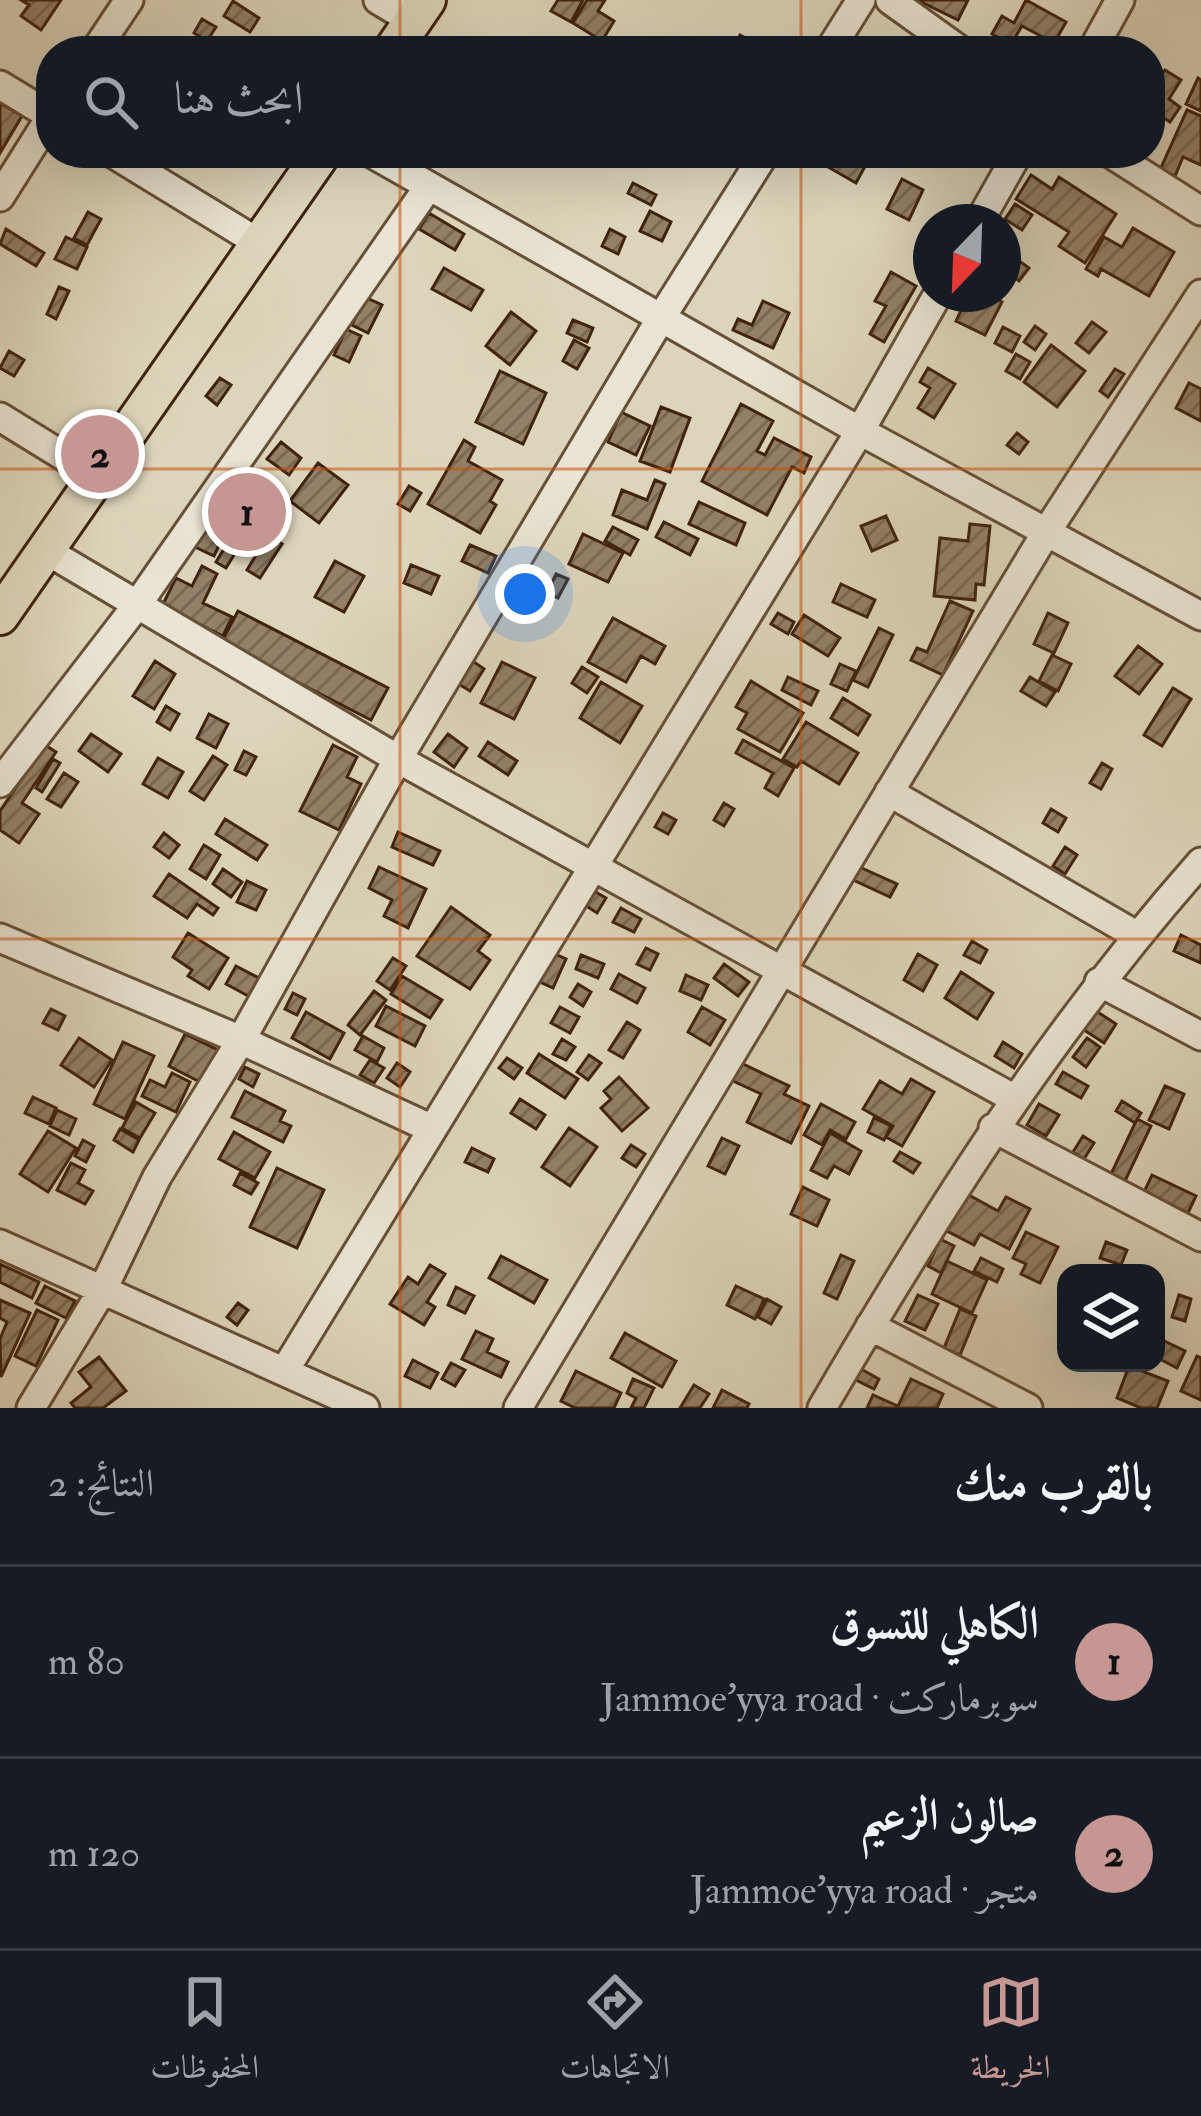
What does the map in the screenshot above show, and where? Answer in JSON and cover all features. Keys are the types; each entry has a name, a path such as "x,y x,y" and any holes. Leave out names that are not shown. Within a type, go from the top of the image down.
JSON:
{"main road":[{"path":"0,616 312,168"}],"street":[{"path":"104,36 129,0"},
{"path":"379,0 410,24"},
{"path":"838,36 861,0"},
{"path":"890,0 940,36"},
{"path":"1100,36 1120,0"},
{"path":"0,85 36,107"},
{"path":"0,197 36,140"},
{"path":"137,168 260,243"},
{"path":"397,168 1201,616"},
{"path":"31,1408 103,1289 157,1177 241,1040 398,759 756,168"},
{"path":"989,204 1010,168"},
{"path":"1133,168 1201,212"},
{"path":"0,783 136,605 429,186"},
{"path":"518,1408 1047,531 1201,295"},
{"path":"285,1370 928,312"},
{"path":"0,417 99,478"},
{"path":"47,551 398,759 1013,1098"},
{"path":"889,793 1136,935"},
{"path":"822,1408 1013,1098 1136,935 1201,862"},
{"path":"0,938 241,1040 430,1128"},
{"path":"1099,982 1201,1036"},
{"path":"993,1127 1201,1238"},
{"path":"0,1244 365,1408"},
{"path":"870,1326 1028,1408"}],"building":[{"path":"21,0 61,0 41,30 21,16 29,5"},
{"path":"558,0 583,0 571,22 551,11"},
{"path":"587,0 605,0 598,11 614,21 605,36 594,36 573,23"},
{"path":"917,0 968,0 958,20"},
{"path":"1026,0 1066,22 1058,36 1041,36 1022,26 1016,36 992,34 1002,16 1014,23"},
{"path":"233,1 259,18 250,32 224,16"},
{"path":"202,19 216,27 210,36 194,33"},
{"path":"1165,70 1181,80 1169,99 1180,107 1170,122 1165,119"},
{"path":"1198,78 1201,80 1201,111 1186,104"},
{"path":"0,103 22,116 0,153"},
{"path":"1187,110 1201,116 1201,165 1183,157 1175,176 1160,170 1165,168"},
{"path":"830,168 864,168 856,183"},
{"path":"1031,175 1052,189 1059,177 1116,214 1085,263 1059,246 1069,232 1016,199"},
{"path":"902,179 923,190 909,220 887,209"},
{"path":"633,183 656,195 651,205 628,193"},
{"path":"1021,208 1032,215 1021,229"},
{"path":"650,211 671,222 662,241 640,231"},
{"path":"88,212 101,219 87,245 74,238"},
{"path":"429,213 464,234 455,250 419,229"},
{"path":"1133,228 1174,252 1149,296 1101,269 1098,276 1086,269 1104,237 1122,247"},
{"path":"6,229 44,253 36,266 0,244"},
{"path":"610,229 625,237 618,254 602,246"},
{"path":"66,237 87,247 77,269 55,259"},
{"path":"444,268 483,290 471,310 432,289"},
{"path":"891,272 913,284 884,342 870,334 886,306 875,301"},
{"path":"59,287 69,291 56,319 47,314"},
{"path":"365,297 382,305 368,333 352,325"},
{"path":"763,301 789,313 773,348 733,330 738,319 752,325"},
{"path":"511,312 536,331 510,365 486,346"},
{"path":"960,312 997,312 985,335 956,321"},
{"path":"573,320 593,328 587,342 567,333"},
{"path":"1092,322 1106,332 1089,353 1076,343"},
{"path":"1035,326 1046,334 1035,350 1024,342"},
{"path":"1003,327 1020,336 1012,352 995,343"},
{"path":"346,329 361,336 349,362 334,355"},
{"path":"574,340 589,348 577,369 563,361"},
{"path":"1051,345 1085,371 1057,407 1024,382"},
{"path":"9,351 24,360 14,376 0,368"},
{"path":"1016,354 1030,362 1020,379 1006,371"},
{"path":"928,368 955,384 934,418 918,408 930,388 920,382"},
{"path":"1115,369 1124,374 1108,397 1100,391"},
{"path":"500,371 546,393 523,444 476,422"},
{"path":"220,378 231,385 217,405 206,396"},
{"path":"1189,383 1201,389 1201,421 1176,408"},
{"path":"741,404 773,421 757,451 765,455 774,438 811,457 804,473 792,467 767,515 702,481"},
{"path":"661,407 690,418 670,472 640,461"},
{"path":"621,412 650,426 636,455 608,442"},
{"path":"1017,433 1028,442 1019,454 1007,445"},
{"path":"464,440 475,447 468,461 502,480 490,501 496,505 480,533 428,504"},
{"path":"281,442 301,458 289,475 267,459"},
{"path":"318,463 348,485 319,523 290,501"},
{"path":"655,480 665,484 647,529 613,515 622,490 647,500"},
{"path":"409,486 421,493 410,511 398,504"},
{"path":"212,498 236,509 214,556 191,545"},
{"path":"699,502 745,523 736,545 689,524"},
{"path":"886,516 897,540 872,551 861,526"},
{"path":"243,518 253,524 226,568 216,562"},
{"path":"664,522 698,539 690,555 656,537"},
{"path":"970,524 990,526 984,585 976,584 975,600 934,596 940,538 968,541"},
{"path":"613,527 638,540 630,555 605,541"},
{"path":"583,534 623,553 608,582 569,564"},
{"path":"268,535 282,544 260,578 247,570"},
{"path":"470,545 496,556 488,573 462,561"},
{"path":"335,561 364,576 344,612 315,597"},
{"path":"411,565 439,576 431,594 404,583"},
{"path":"202,566 217,574 203,603 232,617 223,636 162,606 176,578 192,586"},
{"path":"556,574 568,579 558,598 547,593"},
{"path":"841,584 875,600 867,617 833,602"},
{"path":"950,601 973,611 943,675 911,660 917,648 927,652"},
{"path":"238,611 388,688 371,720 221,643"},
{"path":"778,613 794,622 788,634 771,624"},
{"path":"1048,613 1068,623 1054,653 1034,644"},
{"path":"804,615 840,638 828,656 792,634"},
{"path":"613,618 665,646 655,664 641,656 626,682 588,662"},
{"path":"879,628 893,635 868,687 853,680"},
{"path":"1138,646 1162,664 1139,694 1115,676"},
{"path":"1052,655 1071,664 1058,691 1039,681"},
{"path":"471,660 484,669 470,691 457,683"},
{"path":"155,661 175,674 154,709 133,696"},
{"path":"502,662 535,678 514,719 481,703"},
{"path":"840,664 856,671 847,691 831,684"},
{"path":"582,667 598,677 587,693 572,683"},
{"path":"788,677 818,691 811,705 782,690"},
{"path":"1030,677 1055,692 1046,706 1021,691"},
{"path":"751,681 803,713 780,752 738,729 747,713 736,707"},
{"path":"601,682 642,706 620,743 580,718"},
{"path":"1173,688 1191,699 1162,746 1144,735"},
{"path":"843,698 870,715 858,735 831,718"},
{"path":"166,706 179,714 170,730 157,722"},
{"path":"209,714 228,724 216,748 197,738"},
{"path":"806,722 858,753 839,784 801,761 797,767 783,759"},
{"path":"91,734 121,754 108,772 79,751"},
{"path":"448,734 467,748 454,767 434,752"},
{"path":"743,740 794,768 778,796 765,788 773,773 736,753"},
{"path":"488,742 517,761 508,775 479,756"},
{"path":"45,745 56,752 22,803 39,814 19,843 0,830 0,811"},
{"path":"333,745 357,757 347,777 361,784 339,830 300,811"},
{"path":"244,751 256,757 246,775 235,770"},
{"path":"213,756 227,765 204,800 190,791"},
{"path":"158,758 183,772 168,798 143,784"},
{"path":"53,759 60,763 42,792 36,788"},
{"path":"1102,763 1112,769 1101,789 1090,783"},
{"path":"64,773 78,782 61,807 47,799"},
{"path":"724,803 734,809 724,826 714,820"},
{"path":"1051,809 1066,818 1058,832 1043,823"},
{"path":"663,813 676,820 668,834 655,827"},
{"path":"225,819 267,845 257,860 216,834"},
{"path":"398,832 440,851 433,865 392,847"},
{"path":"164,833 179,845 169,858 154,847"},
{"path":"204,845 220,855 206,879 190,869"},
{"path":"1065,847 1077,855 1065,874 1053,866"},
{"path":"855,865 897,884 890,897 849,878"},
{"path":"379,867 426,889 408,928 384,916 392,900 369,888"},
{"path":"223,869 242,882 231,897 213,884"},
{"path":"169,874 218,908 213,915 197,904 187,918 154,896"},
{"path":"247,881 266,890 256,910 237,902"},
{"path":"594,891 606,898 597,913 585,905"},
{"path":"451,907 490,935 478,951 490,960 470,989 417,956"},
{"path":"621,908 641,919 634,932 613,922"},
{"path":"188,933 228,958 209,989 188,976 192,970 173,957"},
{"path":"1181,935 1201,945 1201,963 1174,951"},
{"path":"972,941 987,950 980,963 964,955"},
{"path":"646,948 658,954 650,970 637,964"},
{"path":"553,953 566,959 553,988 540,982"},
{"path":"918,954 937,965 923,991 904,980"},
{"path":"581,955 604,964 598,978 576,969"},
{"path":"393,958 406,966 390,990 377,981"},
{"path":"724,964 749,982 738,996 714,978"},
{"path":"236,966 259,978 250,997 226,984"},
{"path":"961,972 993,993 977,1019 945,998"},
{"path":"619,974 645,988 637,1003 611,989"},
{"path":"686,975 708,985 701,1000 680,991"},
{"path":"402,976 442,1000 430,1018 391,994"},
{"path":"578,984 591,992 583,1006 570,997"},
{"path":"374,991 386,1000 360,1035 348,1025"},
{"path":"293,993 305,999 297,1015 285,1009"},
{"path":"386,1006 425,1026 415,1046 376,1026"},
{"path":"560,1007 579,1017 570,1033 551,1023"},
{"path":"702,1007 725,1020 710,1045 688,1032"},
{"path":"1090,1007 1116,1024 1104,1043 1078,1026"},
{"path":"51,1009 65,1016 58,1030 43,1023"},
{"path":"306,1012 344,1033 330,1059 292,1038"},
{"path":"627,1022 640,1030 623,1058 609,1050"},
{"path":"185,1034 218,1050 202,1083 169,1066"},
{"path":"363,1036 384,1048 377,1062 355,1050"},
{"path":"79,1038 112,1060 94,1087 61,1065"},
{"path":"1087,1038 1100,1047 1086,1067 1073,1057"},
{"path":"562,1039 575,1047 566,1060 553,1054"},
{"path":"123,1042 154,1056 125,1119 94,1104"},
{"path":"1003,1042 1022,1054 1014,1068 995,1056"},
{"path":"539,1054 578,1079 565,1098 527,1073"},
{"path":"589,1055 601,1063 588,1080 577,1072"},
{"path":"507,1058 522,1068 514,1079 499,1068"},
{"path":"370,1060 384,1068 374,1083 360,1075"},
{"path":"739,1062 789,1086 784,1094 809,1106 791,1143 747,1122 761,1094 731,1080"},
{"path":"397,1063 410,1072 400,1087 387,1078"},
{"path":"245,1067 259,1074 253,1087 239,1079"},
{"path":"1063,1072 1088,1086 1081,1098 1056,1084"},
{"path":"172,1073 190,1082 176,1112 142,1096 150,1080 165,1087"},
{"path":"619,1077 648,1108 622,1131 601,1108 611,1099 604,1091"},
{"path":"911,1079 934,1092 902,1146 886,1137 893,1126 863,1109 880,1081 902,1094"},
{"path":"1165,1086 1184,1094 1169,1129 1149,1120"},
{"path":"245,1091 285,1111 280,1121 291,1126 283,1142 232,1117"},
{"path":"33,1097 56,1108 49,1124 25,1113"},
{"path":"520,1099 545,1115 536,1129 511,1113"},
{"path":"1122,1101 1141,1113 1135,1123 1116,1111"},
{"path":"136,1102 155,1113 140,1138 122,1128"},
{"path":"821,1104 855,1122 846,1139 830,1130 822,1145 804,1135"},
{"path":"1039,1104 1059,1115 1046,1136 1027,1125"},
{"path":"57,1110 76,1119 69,1135 50,1126"},
{"path":"874,1118 891,1126 884,1140 868,1132"},
{"path":"1137,1119 1151,1126 1125,1181 1111,1174"},
{"path":"569,1128 597,1147 570,1186 542,1167"},
{"path":"120,1129 139,1140 133,1152 114,1140"},
{"path":"48,1131 76,1148 48,1192 20,1174"},
{"path":"234,1132 270,1152 255,1178 219,1159"},
{"path":"830,1133 861,1151 849,1174 834,1166 827,1178 811,1170"},
{"path":"1083,1136 1094,1143 1084,1159 1073,1152"},
{"path":"722,1138 739,1146 725,1174 708,1166"},
{"path":"83,1140 94,1146 86,1162 75,1156"},
{"path":"631,1145 645,1154 636,1167 622,1158"},
{"path":"472,1148 494,1159 488,1172 465,1162"},
{"path":"900,1152 920,1163 913,1173 894,1161"},
{"path":"71,1163 85,1170 78,1183 93,1191 85,1204 57,1190"},
{"path":"277,1168 324,1190 297,1248 250,1227"},
{"path":"240,1173 258,1183 251,1194 234,1185"},
{"path":"1152,1175 1196,1196 1188,1213 1144,1192"},
{"path":"803,1187 829,1200 817,1226 791,1214"},
{"path":"967,1194 998,1211 1006,1197 1030,1209 1009,1249 980,1234 974,1245 947,1231"},
{"path":"1026,1232 1058,1247 1040,1283 1021,1274 1026,1264 1013,1258"},
{"path":"940,1239 954,1246 941,1273 928,1266"},
{"path":"1106,1242 1127,1250 1121,1264 1100,1258"},
{"path":"841,1255 854,1261 837,1299 824,1293"},
{"path":"501,1256 547,1280 534,1303 489,1278"},
{"path":"981,1258 1003,1269 997,1282 974,1271"},
{"path":"947,1261 987,1280 972,1313 932,1294"},
{"path":"0,1264 39,1282 32,1298 0,1282"},
{"path":"430,1265 445,1274 427,1302 435,1307 424,1325 390,1304 408,1277 418,1284"},
{"path":"45,1286 75,1301 66,1318 36,1303"},
{"path":"736,1286 764,1299 755,1319 727,1305"},
{"path":"456,1287 474,1296 465,1313 448,1305"},
{"path":"918,1295 938,1304 925,1330 905,1321"},
{"path":"1179,1295 1191,1299 1185,1321 1172,1317"},
{"path":"767,1299 781,1307 771,1324 758,1317"},
{"path":"0,1300 30,1313 1,1377 0,1339 7,1322 0,1318"},
{"path":"238,1303 248,1310 237,1325 227,1317"},
{"path":"960,1309 976,1316 960,1355 944,1348"},
{"path":"37,1310 58,1320 36,1366 15,1356"},
{"path":"476,1331 493,1339 487,1352 508,1362 501,1377 462,1359"},
{"path":"625,1333 676,1361 662,1387 611,1358"},
{"path":"1165,1341 1185,1351 1177,1368 1165,1362"},
{"path":"1197,1356 1201,1358 1201,1400 1181,1391"},
{"path":"99,1357 126,1391 103,1408 75,1408 71,1403 91,1387 79,1372"},
{"path":"413,1360 438,1373 430,1388 405,1376"},
{"path":"451,1363 465,1370 455,1386 442,1379"},
{"path":"861,1369 879,1379 874,1389 856,1380"},
{"path":"576,1371 621,1393 614,1408 575,1408 561,1401"},
{"path":"1127,1372 1145,1372 1168,1381 1157,1408 1141,1408 1117,1398"},
{"path":"633,1379 654,1388 644,1408 631,1408 636,1398 627,1393"},
{"path":"911,1379 943,1394 937,1408 867,1408 873,1395 898,1406"},
{"path":"694,1385 709,1394 700,1408 680,1408"},
{"path":"722,1390 749,1404 747,1408 713,1408"}],"place":[{"name":"صالون الزعيم","path":"100,454"},
{"name":"الكاهلي للتسوق","path":"247,512"}]}
